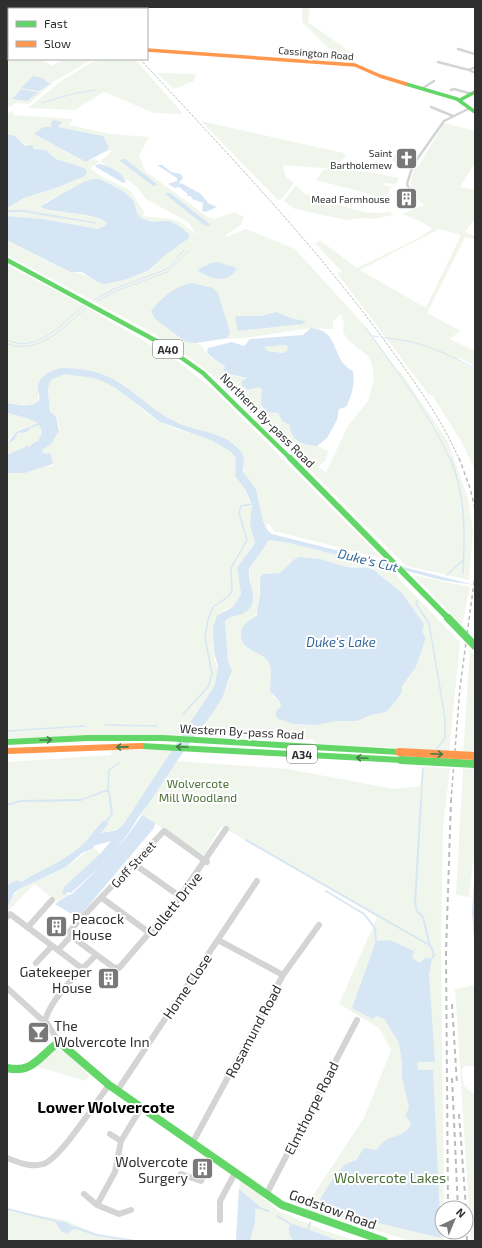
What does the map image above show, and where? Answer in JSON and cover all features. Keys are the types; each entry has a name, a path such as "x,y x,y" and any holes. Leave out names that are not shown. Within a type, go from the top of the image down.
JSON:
{"main road":[{"name":"Cassington Road","path":"148,50 351,64 380,76 430,83 460,100 473,110"},
{"path":"460,100 473,93"},
{"name":"Northern By-pass Road","path":"7,260 162,344 203,373 258,425 475,646"},
{"name":"Western By-pass Road","path":"7,742 88,738 400,756 475,764"},
{"name":"Western By-pass Road","path":"7,751 162,742"},
{"name":"Western By-pass Road","path":"400,756 475,756"},
{"path":"7,1068 17,1073 24,1071 51,1046 60,1042"},
{"name":"Godstow Road","path":"60,1042 117,1091 193,1142 266,1195 293,1210 384,1241"}],"street":[{"path":"459,50 472,54"},
{"path":"438,62 475,73"},
{"path":"469,70 475,67"},
{"path":"454,89 473,93"},
{"path":"431,107 452,116"},
{"path":"414,200 407,184 413,165 444,121 452,116 473,110"},
{"name":"Collett Drive","path":"96,955 113,967 119,968 151,934 181,898 207,862 226,829"},
{"name":"Goff Street","path":"71,936 70,932 164,831 207,862"},
{"path":"134,864 181,898"},
{"name":"Home Close","path":"117,1091 257,881"},
{"path":"102,898 151,934"},
{"path":"28,927 52,900"},
{"path":"7,917 10,914 83,969"},
{"name":"Rosamund Road","path":"193,1142 283,975 319,924"},
{"path":"45,1020 46,1013 50,1007 96,955 71,936 58,950"},
{"path":"218,940 283,975"},
{"path":"36,963 52,946"},
{"path":"7,988 45,1020 60,1042"},
{"name":"Elmthorpe Road","path":"266,1195 357,1020"},
{"path":"7,1158 32,1167 46,1164 54,1158 109,1085"},
{"path":"97,1205 115,1172 121,1141 141,1108"},
{"path":"110,1134 121,1141"},
{"path":"176,1181 181,1174 201,1181 214,1157"},
{"path":"220,1220 220,1201 235,1173"},
{"path":"84,1194 97,1205 119,1214 131,1210"}],"green space":[{"path":"302,7 310,7 308,22 353,54 355,63 352,63 343,54 329,49 302,22"},
{"path":"7,51 8,60 42,60 52,66 61,60 91,60 55,81 29,104 15,103 12,107 7,106","holes":["21,89 38,93 28,100 12,98"]},
{"path":"106,60 136,60 183,114 154,113 104,92 75,110 28,108 61,81 92,62"},
{"path":"157,73 196,74 194,81 174,89"},
{"path":"14,111 13,115 73,119 69,125 110,134 149,137 139,155 145,171 208,217 215,219 235,212 244,217 241,225 226,235 226,237 246,229 295,249 367,328 398,371 400,371 447,440 468,498 473,531 469,580 406,566 227,387 196,362 151,332 7,255 7,240 59,267 82,274 96,281 149,270 163,257 189,238 189,234 172,222 152,221 141,217 134,202 129,196 100,179 78,186 44,203 51,211 89,216 97,218 107,224 98,229 43,219 7,216 7,208 24,198 78,179 86,171 84,168 56,159 49,152 32,149 15,136 7,134 7,113","holes":["61,122 57,127 103,136 109,147 108,150 112,151 100,161 94,159 86,162 34,134 43,127 52,127 53,124","100,161 137,187 146,199 188,222 197,235 180,222 170,219 143,216 144,212 131,191 99,175 90,168","341,314 344,323 343,332 348,340 369,357 372,365 374,380 368,401 348,426 326,472 318,467 326,460 328,451 317,446 309,446 289,425 282,421 278,413 262,400 262,390 260,387 248,390 242,386 241,382 248,379 223,371 225,367 211,358 197,343 214,339 255,337 300,330 322,328 333,329 333,321"]},
{"path":"201,121 343,153 346,155 335,169 283,165 286,177 294,183 281,199 278,200"},
{"path":"444,123 475,131 475,163 460,187 475,190 475,219 465,231 466,233 475,236 475,239 465,237 427,313 461,331 449,339 475,351 475,367 460,358 455,359 475,370 475,470 461,441 432,395 429,395 337,273 342,272 315,243 321,241 357,268 417,239 432,229 422,222 402,214 424,205 415,197 411,189 411,180 415,168 418,167","holes":["439,229 461,235 426,308 360,270"]},
{"path":"395,155 417,158 407,165 391,161"},
{"path":"324,169 369,172 399,178 396,184 384,183 384,185 392,187 385,198 316,180"},
{"path":"296,185 305,194 340,200 339,204 351,209 370,213 390,212 393,215 374,219 362,218 346,220 295,209 284,201"},
{"path":"7,265 85,306 179,362 216,392 381,558 274,531 269,524 266,525 263,521 256,489 244,476 244,457 235,444 172,421 154,410 126,387 99,373 66,368 53,370 44,375 39,382 38,402 30,405 7,403"},
{"path":"288,346 287,351 283,353 267,351 263,347"},
{"path":"61,374 82,375 103,381 118,390 160,422 179,430 210,439 229,450 236,458 235,476 245,489 252,508 251,530 255,543 237,568 241,594 234,606 224,610 216,633 213,651 218,675 215,687 182,736 7,738 7,473 25,473 53,465 51,454 43,453 42,450 51,444 60,429 56,417 49,410 48,389 51,380"},
{"path":"7,413 27,418 38,423 16,431 7,442"},
{"path":"39,424 42,432 38,441 33,443 30,447 7,455 7,444 14,440 17,434"},
{"path":"268,540 289,543 390,567 404,584 460,642 449,753 405,750 403,748 316,744 312,739 294,740 194,736 220,700 230,679 231,670 228,662 225,624 228,619 246,612 253,601 249,569","holes":["300,557 320,559 346,567 354,566 375,571 402,593 424,624 422,632 426,638 416,667 402,686 402,692 386,712 371,715 357,721 336,721 316,725 294,724 276,711 281,706 280,702 273,696 272,693 271,669 267,660 260,654 247,648 253,618 258,612 260,578 268,573 280,573"]},
{"path":"413,575 470,587 462,625"},
{"path":"470,650 475,655 475,754 463,753"},
{"path":"112,750 173,750 121,828 101,833 109,823 104,820 96,827 84,844 65,859 20,882 7,885 7,762 111,755"},
{"name":"Wolvercote Mill Woodland","path":"177,761 288,769 394,789 420,786 422,767 450,768 443,827 441,945 444,1200 434,1200 434,1240 444,1241 411,1241 304,1209 364,1118 391,1050 379,1028 339,1004 377,917 221,826 204,855 140,814 148,805"},
{"path":"463,768 475,769 475,845 469,897 456,895"},
{"path":"94,848 100,854 65,886 64,895 67,893 69,895 58,902 34,884 7,912 9,903 14,895 21,889 66,867"},
{"path":"475,985 475,1066 465,1066 462,1070 464,1086 475,1095 475,1241 471,1241 474,1240 474,1200 468,1200 455,989"},
{"path":"53,1050 64,1052 73,1058 89,1075 86,1081 38,1067 37,1065"},
{"path":"240,1178 277,1210 323,1230 357,1241 236,1241"},
{"path":"7,1211 65,1220 97,1234 131,1241 7,1241"}],"water":[{"path":"33,76 42,78 50,84 39,91 21,88"},
{"path":"21,89 38,93 27,101 12,99"},
{"path":"54,120 62,122 58,127 103,136 109,147 108,150 86,162 34,134 43,127 52,127 51,122"},
{"path":"7,134 15,136 26,146 33,145 33,149 46,150 56,159 84,168 87,171 85,176 24,198 7,208"},
{"path":"125,159 158,185 153,186 119,160"},
{"path":"100,164 119,172 126,182 123,183 95,165"},
{"path":"157,165 162,165 171,172 181,174 183,178 179,183 201,194 208,203 217,207 206,212 202,211 203,203 192,199 191,196 186,196 188,194 179,187 175,188 168,184 177,181 177,178"},
{"path":"92,179 100,179 129,196 134,202 137,213 141,217 152,221 172,222 189,234 189,238 163,257 149,270 124,280 104,284 82,272 71,272 7,240 7,216 43,219 98,229 107,224 95,217 41,207 84,182"},
{"path":"170,193 211,225 205,226 165,194"},
{"path":"217,262 237,268 229,277 218,279 207,276 197,270 211,263"},
{"path":"192,283 213,288 218,293 230,332 227,338 197,343 186,342 155,319 151,311 160,301 174,290"},
{"path":"276,312 293,319 306,321 302,324 238,331 235,316 262,316"},
{"path":"311,328 320,330 327,334 341,360 353,371 354,380 350,398 346,407 339,409 337,420 327,438 317,446 306,445 296,440 291,433 289,425 282,421 278,413 266,412 261,404 262,390 260,387 248,390 242,386 241,382 247,378 223,371 225,367 207,352 208,348 232,342 244,346 250,339 303,335","holes":["288,346 287,351 283,353 267,351 264,347"]},
{"name":"Duke's Cut","path":"72,368 104,375 123,385 168,418 178,423 215,434 232,443 239,449 244,457 243,472 256,489 263,521 268,531 272,534 475,585 441,580 289,543 269,540 249,569 253,596 251,606 242,614 227,619 225,622 228,662 232,670 223,696 127,835 106,860 71,893 68,892 64,895 62,892 65,886 101,853 111,841 93,846 94,848 82,853 66,867 21,888 14,893 7,908 7,885 17,880 21,882 72,853 83,845 104,820 109,823 101,833 117,830 123,825 215,685 218,666 214,653 213,627 217,616 234,606 241,594 237,568 255,543 250,525 252,505 245,489 235,476 236,458 230,451 211,440 160,422 117,389 94,378 65,374 52,379 48,387 49,410 56,417 59,431 51,444 42,450 43,453 51,454 53,464 25,473 7,473 7,455 27,446 30,447 33,443 38,441 42,432 39,425 30,428 27,432 18,433 14,440 7,444 16,432 38,423 27,418 7,413 7,403 29,405 36,403 39,400 38,385 42,378 53,370"},
{"name":"Duke's Lake","path":"300,557 320,559 346,567 369,568 375,571 402,593 424,624 422,632 426,638 416,667 402,686 402,692 396,701 386,712 371,715 357,721 336,721 316,725 294,724 278,719 276,711 281,706 280,702 270,691 271,673 269,663 262,656 245,645 242,641 241,632 244,626 257,615 260,593 260,578 263,574 280,573 295,559"},
{"path":"142,815 155,823 154,828 78,918 55,904 72,894 100,866 118,847"},
{"path":"475,863 475,953 472,912"},
{"name":"Wolvercote Lakes","path":"390,940 414,951 412,958 420,963 425,958 432,958 429,974 435,1062 417,1062 418,1070 433,1070 439,1200 434,1200 434,1236 378,1223 374,1227 371,1222 317,1204 336,1174 346,1164 356,1160 364,1148 376,1150 385,1141 405,1132 411,1125 408,1118 405,1117 409,1107 402,1078 402,1062 399,1043 385,1020 377,1016 372,1019 352,1008 376,941"},
{"path":"239,1189 263,1209 255,1209 255,1222 250,1241 236,1241"},
{"path":"54,1220 66,1222 75,1228 67,1234 61,1231"},
{"path":"292,1224 339,1241 293,1241 289,1233 289,1227"}],"waterway":[{"path":"41,103 76,93 96,90"},
{"path":"7,211 22,210 96,223 19,211 7,212"},
{"path":"94,300 114,289 167,269 184,250"},
{"path":"97,301 116,291 167,272 188,251"},
{"path":"7,340 18,343 29,343 39,340 58,328 83,306"},
{"path":"7,344 30,346 41,343 50,338 86,308"},
{"path":"365,327 422,407 450,459"},
{"path":"373,336 379,337"},
{"path":"384,338 420,344 442,352 475,369"},
{"path":"450,458 462,500 464,529 463,560"},
{"path":"183,714 208,687 212,674 205,637 208,620 213,607 229,596 232,590 231,568 247,540 239,513 241,506 252,504"},
{"path":"447,575 463,560"},
{"path":"463,560 463,573"},
{"path":"417,601 416,604 429,623 445,718 445,738 436,750"},
{"path":"105,725 157,726"},
{"path":"7,731 84,726"},
{"path":"108,790 109,770 119,763"},
{"path":"421,801 423,769"},
{"path":"78,800 108,790"},
{"path":"108,790 111,801"},
{"path":"7,805 20,801 78,800"},
{"path":"42,801 78,800"},
{"path":"105,823 112,814 110,800"},
{"path":"421,800 415,903 417,911 423,917 430,945"},
{"path":"246,840 430,945"},
{"path":"326,891 364,914 375,928 376,941"},
{"path":"430,945 434,955 432,958"},
{"path":"315,1210 317,1204"},
{"path":"7,1209 56,1221"},
{"path":"263,1209 268,1211"},
{"path":"277,1216 292,1225"},
{"path":"308,1230 310,1223"},
{"path":"73,1227 97,1235 135,1241"},
{"path":"373,1231 374,1227"}],"railway":[{"path":"141,60 265,195 354,300 434,411 459,459"},
{"path":"459,458 470,488 475,509"},
{"path":"451,801 460,687 475,575"},
{"path":"448,1200 446,953 451,800"},
{"path":"452,1004 457,1084"},
{"path":"452,1078 458,1200"},
{"path":"459,1114 465,1200"}],"traffic: fast":[{"path":"406,84 457,99 475,112"},
{"path":"460,100 475,92"},
{"path":"7,260 162,344 203,373 257,425 448,618"},
{"path":"448,618 475,646"},
{"path":"7,742 88,738 163,738 399,752"},
{"path":"141,746 401,760"},
{"path":"401,760 475,764"},
{"path":"7,1068 23,1070 35,1063 59,1042 109,1085 282,1205 384,1241"}],"traffic: slow":[{"path":"148,50 355,65 380,76 406,84"},
{"path":"7,751 141,746"},
{"path":"399,752 475,756"}],"place":[{"name":"Saint Bartholemew","path":"407,159"},
{"name":"Mead Farmhouse","path":"406,199"},
{"name":"Peacock House","path":"56,926"},
{"name":"Gatekeeper House","path":"108,979"},
{"name":"The Wolvercote Inn","path":"39,1033"},
{"name":"Wolvercote Surgery","path":"203,1169"}],"district":[{"name":"Lower Wolvercote","path":"106,1106"}]}
